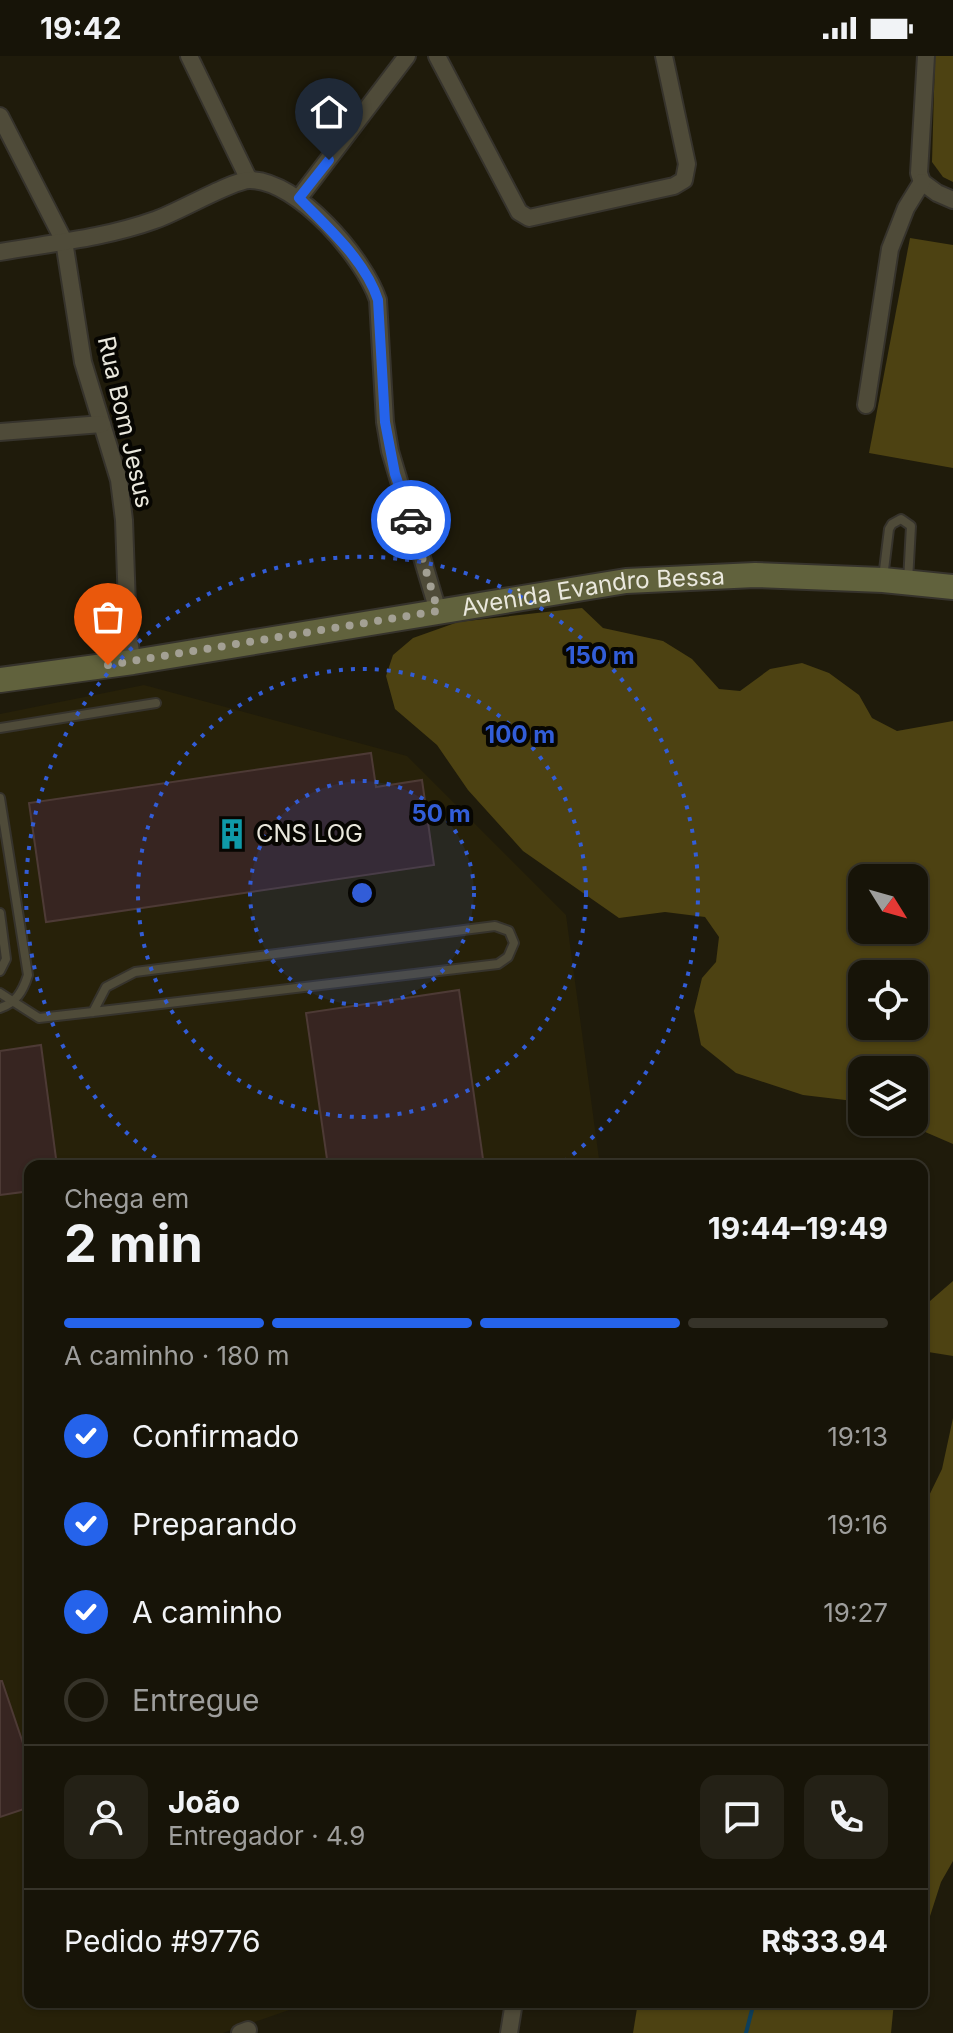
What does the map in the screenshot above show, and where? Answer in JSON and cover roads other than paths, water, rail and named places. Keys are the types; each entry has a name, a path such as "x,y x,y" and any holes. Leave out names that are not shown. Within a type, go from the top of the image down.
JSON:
{"main road":[{"name":"Avenida Evandro Bessa","path":"0,680 133,662 626,581 755,575 883,580 953,587"}],"street":[{"path":"189,56 249,180"},
{"path":"299,198 407,56"},
{"path":"437,56 519,212 529,218 674,186 684,180 687,164 664,56"},
{"path":"926,56 919,173 922,182 953,200"},
{"name":"Rua Bom Jesus","path":"0,116 64,241 83,362 119,480 124,520 128,635 133,662"},
{"path":"0,252 99,237 156,220 249,180 282,188 299,198 342,242 375,289 390,451 438,611"},
{"path":"866,405 890,249 906,208 922,182"},
{"path":"0,432 102,424"},
{"path":"509,2033 513,2008"}],"lane":[{"path":"883,580 889,529 896,520 901,519 911,526 908,582"},
{"path":"0,728 156,703"},
{"path":"0,798 28,975 25,986 13,1002 0,1008"},
{"path":"0,913 6,959 0,971"},
{"path":"0,993 39,1018 93,1012 498,964 508,957 514,943 509,931 495,926 135,972 106,987 93,1012"}],"waterway":[{"path":"746,2033 752,2008"}],"place":[{"name":"CNS LOG","path":"232,834"}]}
